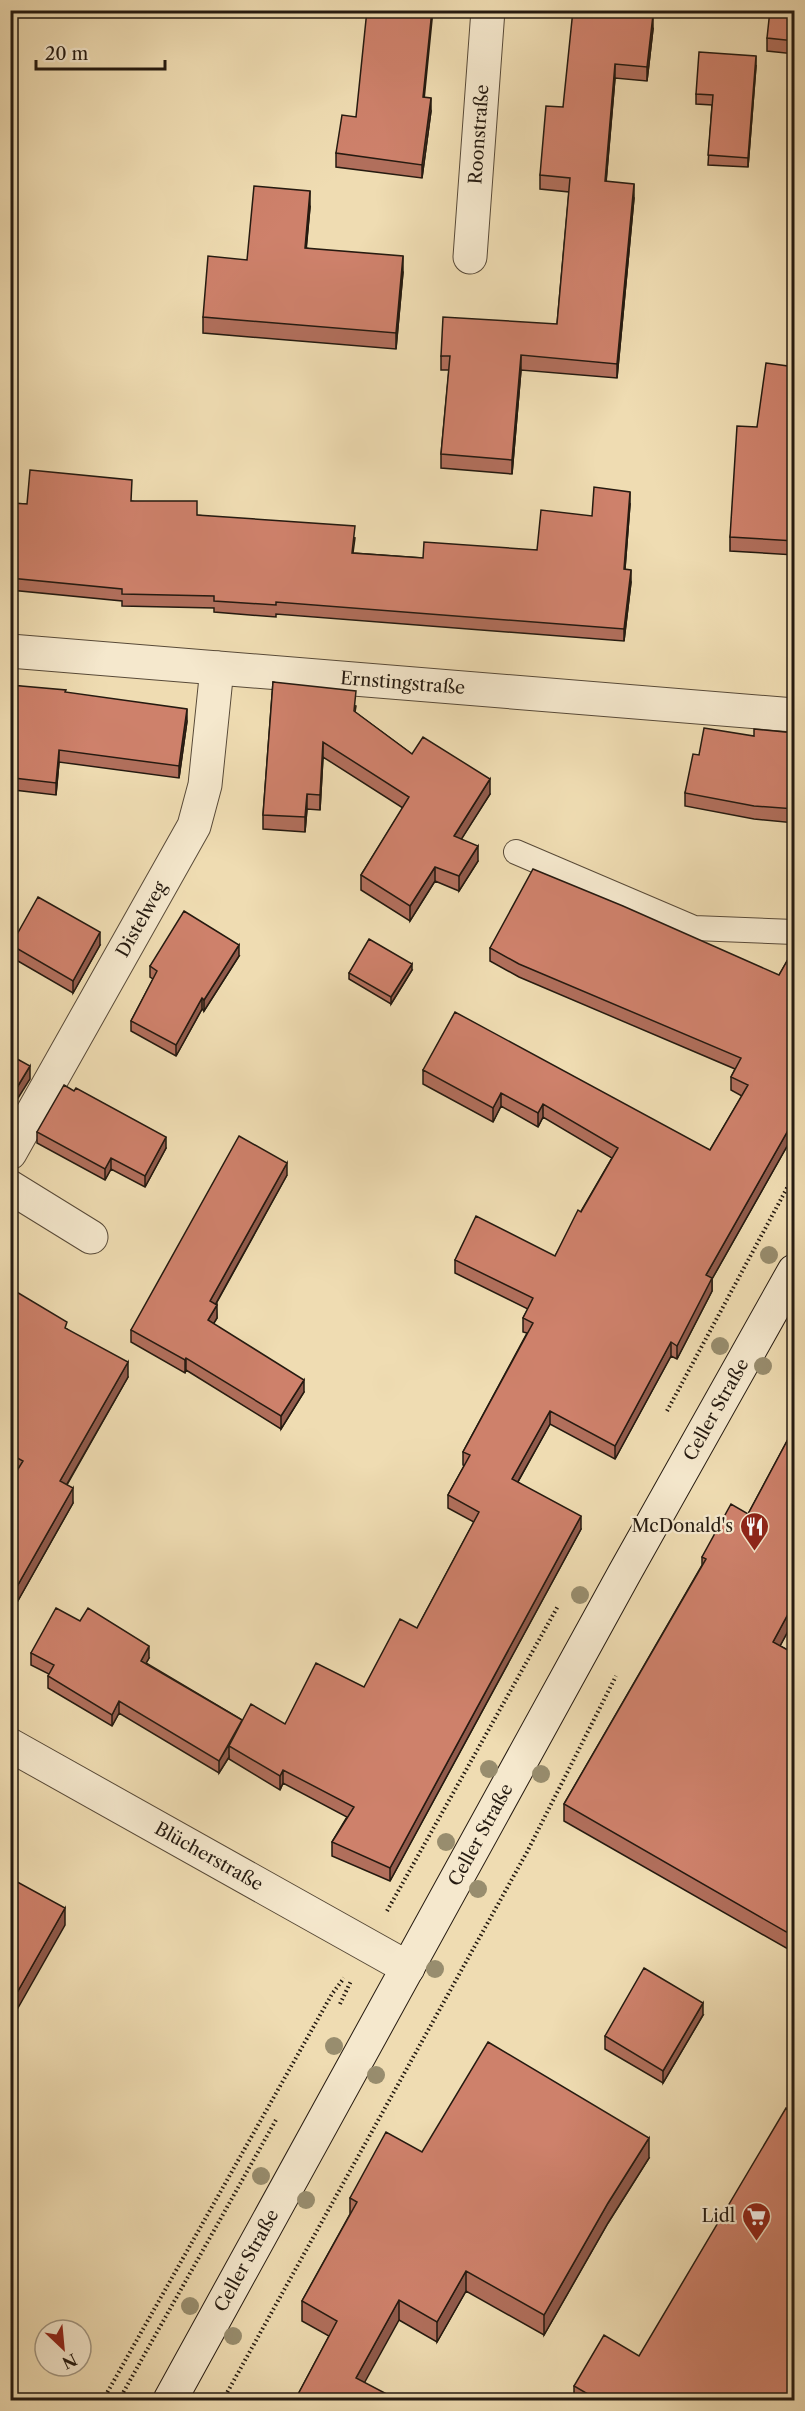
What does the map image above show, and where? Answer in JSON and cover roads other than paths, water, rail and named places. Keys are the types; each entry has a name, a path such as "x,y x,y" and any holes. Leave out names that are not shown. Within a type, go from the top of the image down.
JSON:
{"street":[{"name":"Roonstraße","path":"470,257 488,10"},
{"name":"Ernstingstraße","path":"10,651 795,715"},
{"name":"Distelweg","path":"10,1153 194,826 205,785 217,668"},
{"path":"10,1187 91,1237"},
{"name":"Celler Straße","path":"170,2400 624,1574 795,1271"},
{"name":"Blücherstraße","path":"10,1745 408,1968"}],"lane":[{"path":"516,852 694,928 795,932"}],"place":[{"name":"McDonald's","path":"754,1552"},
{"name":"Lidl","path":"756,2242"}]}
